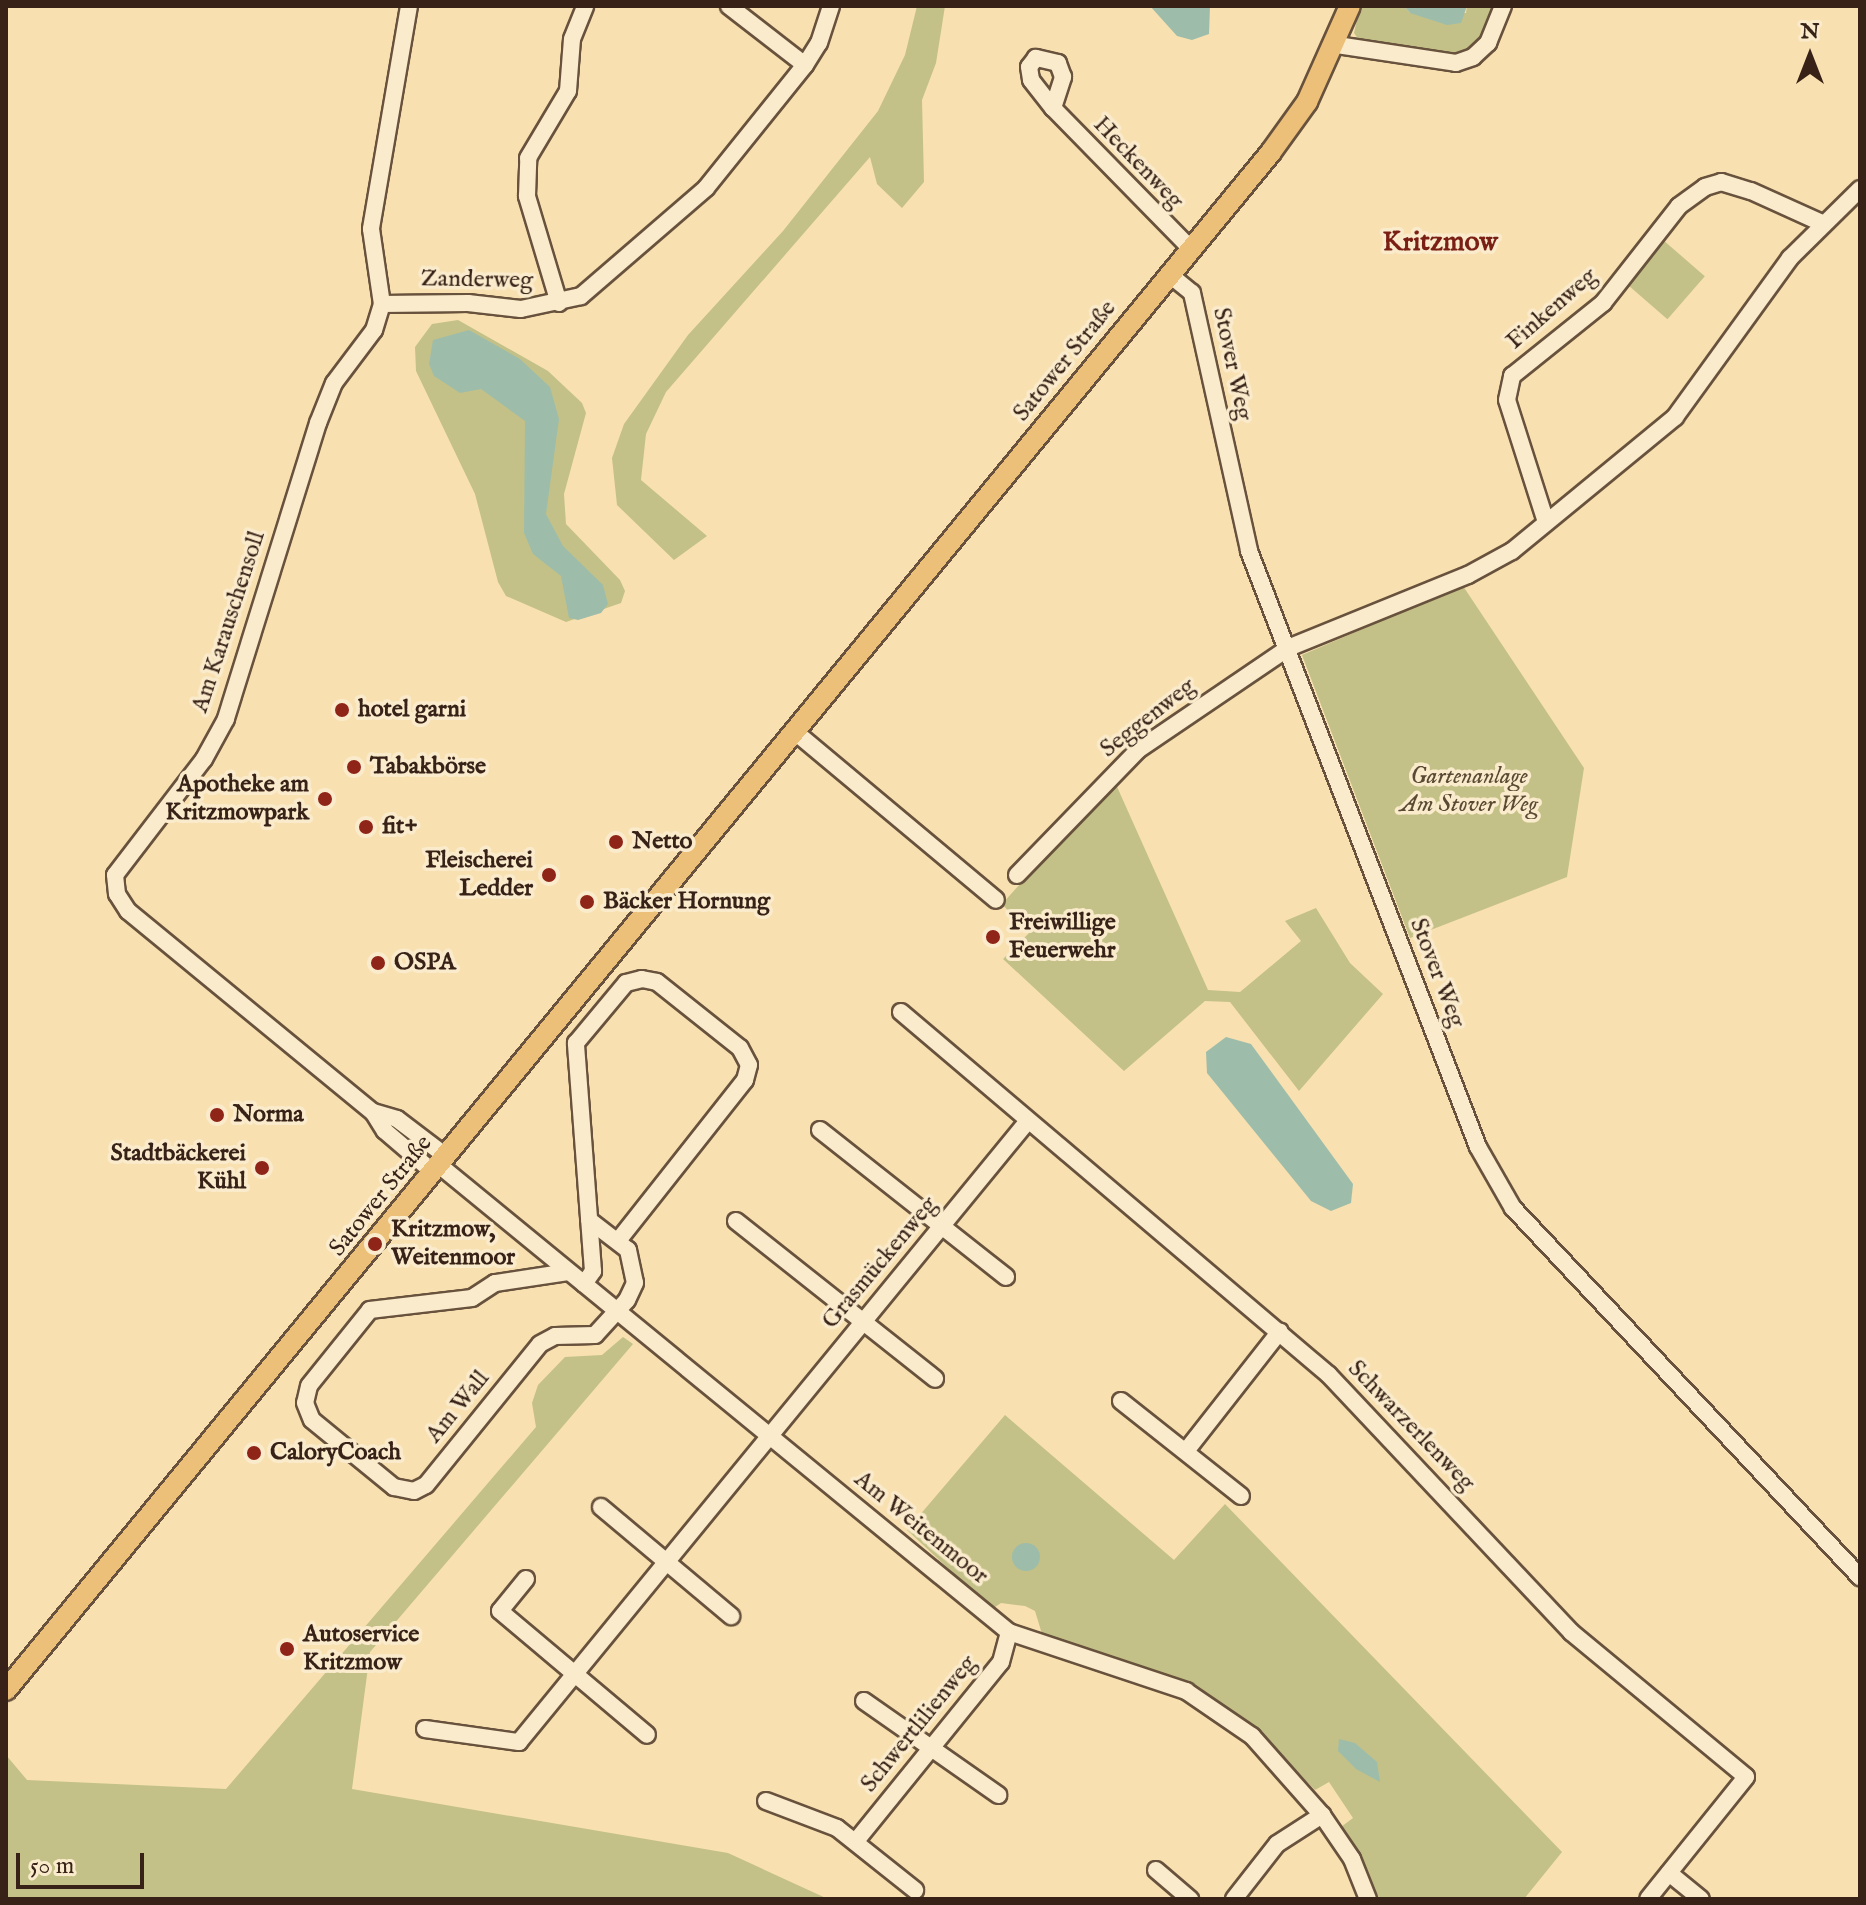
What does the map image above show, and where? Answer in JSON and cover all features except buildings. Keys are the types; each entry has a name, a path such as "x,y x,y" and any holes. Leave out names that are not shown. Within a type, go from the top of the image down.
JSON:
{"main road":[{"name":"Satower Straße","path":"6,1690 1191,249 1307,102 1337,45 1350,6"}],"street":[{"path":"382,304 371,229 409,6"},
{"path":"559,303 527,196 528,158 568,91 572,39 585,6"},
{"path":"729,6 805,65"},
{"name":"Zanderweg","path":"382,304 468,303 521,309 581,296 706,188 805,65 819,43 831,6"},
{"path":"1337,45 1456,63 1473,57 1488,43 1503,6"},
{"name":"Heckenweg","path":"1053,108 1191,249"},
{"name":"Finkenweg","path":"1546,522 1507,400 1512,376 1603,303 1679,206 1705,187 1721,182 1751,191 1822,223"},
{"path":"1288,648 1468,575 1512,551 1675,417 1790,258 1822,223 1860,189"},
{"name":"Stover Weg","path":"1170,275 1192,293 1249,551 1478,1147 1513,1208 1860,1577"},
{"name":"Am Karauschensoll","path":"382,304 361,353 334,383 315,433 226,719 204,759 115,875 117,894 128,911 373,1112 385,1131 439,1164"},
{"name":"Seggenweg","path":"1017,875 1138,750 1288,648"},
{"path":"794,731 996,900"},
{"path":"584,1284 593,1271 589,1220 576,1043 626,983 657,982 740,1048 749,1065 745,1080 618,1241 589,1220"},
{"path":"901,1012 1027,1122"},
{"name":"Grasmückenweg","path":"425,1729 519,1742 571,1673 767,1433 943,1227 1027,1122"},
{"name":"Schwarzerlenweg","path":"1027,1122 1280,1331 1340,1386 1571,1632 1746,1777 1669,1873"},
{"path":"820,1130 1006,1277"},
{"name":"Am Weitenmoor","path":"439,1164 1009,1632 1186,1691 1252,1736 1322,1815 1352,1859 1368,1899"},
{"path":"736,1221 935,1379"},
{"name":"Am Wall","path":"568,1272 495,1283 472,1298 370,1310 309,1386 305,1403 312,1420 394,1487 414,1491 426,1485 540,1344 555,1336 595,1335 618,1312 635,1283 628,1250 618,1241"},
{"path":"1186,1451 1280,1331"},
{"path":"1121,1401 1241,1496"},
{"path":"601,1507 666,1558 731,1616"},
{"path":"526,1579 500,1611 647,1735"},
{"name":"Schwertlilienweg","path":"856,1841 1001,1662 1009,1632"},
{"path":"864,1701 998,1795"},
{"path":"766,1801 837,1828 915,1890"},
{"path":"1234,1899 1277,1844 1322,1815"},
{"path":"1156,1870 1190,1899"},
{"path":"1648,1899 1669,1873 1701,1899"}],"green space":[{"path":"917,6 945,6 936,63 922,100 924,182 902,208 877,184 870,157 666,392 646,434 641,480 707,536 674,560 617,505 612,458 624,424 688,335 783,231 878,111 905,55"},
{"path":"1360,6 1404,6 1410,13 1466,13 1467,6 1496,6 1479,42 1455,56 1359,40 1354,33"},
{"path":"1655,233 1705,276 1667,319 1618,276"},
{"path":"458,320 548,371 582,403 586,413 564,494 566,524 620,580 625,591 621,603 566,622 506,596 498,582 475,494 416,371 415,347 432,324"},
{"name":"Gartenanlage Am Stover Weg","path":"1463,586 1584,768 1567,877 1410,938 1302,655"},
{"path":"1114,780 1208,990 1240,992 1301,941 1285,921 1316,908 1350,963 1383,994 1299,1091 1230,1002 1205,1001 1124,1071 1003,959 1029,933 1002,904"},
{"path":"623,1337 633,1344 370,1652 352,1789 728,1853 828,1899 6,1899 6,1755 27,1780 226,1789 536,1427 532,1403 538,1385 565,1357 602,1355"},
{"path":"1005,1415 1174,1560 1225,1504 1562,1852 1524,1899 1377,1899 1341,1827 1353,1818 1329,1782 1315,1790 1257,1730 1188,1683 1042,1634 1035,1611 1025,1606 1001,1603 992,1609 907,1530"}],"shaded area":[{"path":"1150,6 1210,6 1209,34 1192,40 1177,36"},
{"path":"1404,6 1467,6 1461,23 1447,25 1410,13"},
{"path":"469,330 520,359 550,387 559,419 546,514 563,546 603,585 608,604 601,613 578,620 569,618 561,576 533,554 524,533 525,421 481,389 460,393 434,376 429,364 433,340"},
{"path":"1226,1037 1251,1044 1353,1184 1351,1203 1331,1211 1311,1201 1207,1073 1206,1052"},
{"path":"1026,1543 1036,1547 1040,1557 1036,1567 1026,1571 1016,1567 1012,1557 1016,1547"},
{"path":"1339,1739 1355,1743 1377,1762 1380,1782 1356,1769 1338,1751"}],"place":[{"name":"hotel garni","path":"342,710"},
{"name":"Tabakbörse","path":"354,767"},
{"name":"Apotheke am Kritzmowpark","path":"325,799"},
{"name":"fit+","path":"366,827"},
{"name":"Netto","path":"616,842"},
{"name":"Fleischerei Ledder","path":"549,875"},
{"name":"Bäcker Hornung","path":"587,902"},
{"name":"Freiwillige Feuerwehr","path":"993,937"},
{"name":"OSPA","path":"378,963"},
{"name":"Norma","path":"217,1115"},
{"name":"Stadtbäckerei Kühl","path":"262,1168"},
{"name":"Kritzmow, Weitenmoor","path":"375,1244"},
{"name":"CaloryCoach","path":"254,1453"},
{"name":"Autoservice Kritzmow","path":"287,1649"}],"district":[{"name":"Kritzmow","path":"1440,243"}]}
